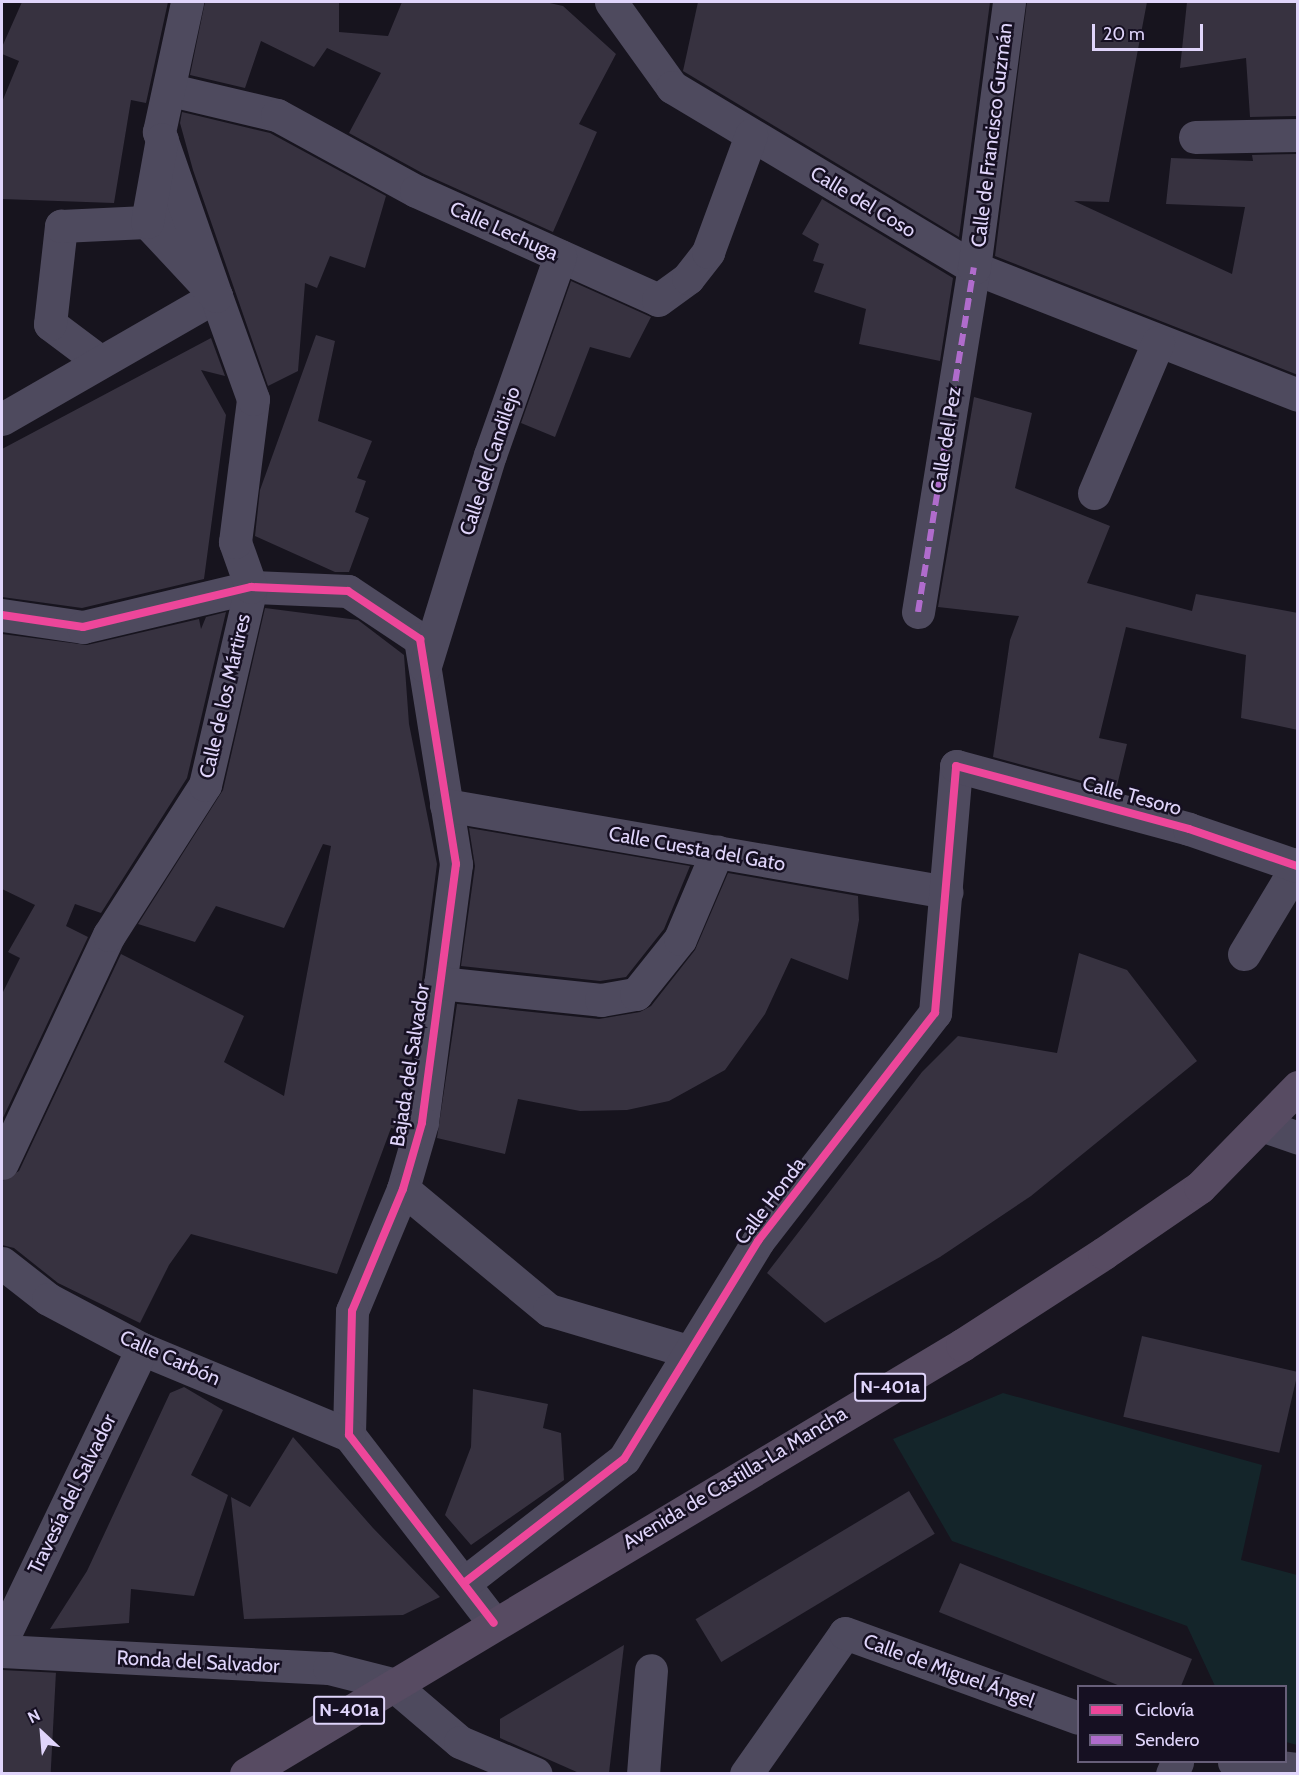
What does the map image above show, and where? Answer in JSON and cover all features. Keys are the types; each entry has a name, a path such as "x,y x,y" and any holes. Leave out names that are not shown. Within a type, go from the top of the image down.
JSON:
{"main road":[{"name":"Avenida de Castilla-La Mancha","path":"392,1684 990,1327 1200,1187 1264,1126 1298,1087"},
{"name":"N-401a","path":"246,1773 392,1684"}],"street":[{"path":"147,222 162,139 159,132 171,90 187,2"},
{"name":"Calle del Coso","path":"611,2 672,87 974,268 1158,342 1298,394"},
{"name":"Calle de Francisco Guzmán","path":"974,268 1009,2"},
{"name":"Calle Lechuga","path":"171,90 277,116 416,191 658,300 688,278 708,252 751,135"},
{"path":"1195,137 1298,135"},
{"name":"Calle de los Mártires","path":"2,1163 109,935 205,785 251,587 235,542 253,399 162,139"},
{"path":"98,360 50,324 61,226 190,220"},
{"path":"2,419 98,360 216,296 147,222"},
{"name":"Calle del Candilejo","path":"424,668 490,455 560,256"},
{"name":"Calle del Pez","path":"918,612 974,268"},
{"path":"1094,493 1158,342"},
{"name":"Bajada del Salvador","path":"2,615 83,627 251,587 348,591 420,639 456,864 422,1124 403,1189 352,1311 349,1435"},
{"name":"Calle Tesoro","path":"956,766 1189,829 1297,865"},
{"name":"Calle Honda","path":"464,1583 624,1459 687,1351 758,1241 936,1013 956,766"},
{"name":"Calle Cuesta del Gato","path":"446,805 947,892"},
{"path":"440,983 601,1000 636,994 680,939 717,852"},
{"path":"1244,954 1297,865"},
{"path":"1264,1126 1298,1138"},
{"path":"403,1189 549,1310 687,1351"},
{"name":"Calle Carbón","path":"2,1263 48,1299 142,1348 349,1435"},
{"name":"Travesía del Salvador","path":"2,1640 142,1348"},
{"path":"349,1435 494,1623"},
{"name":"Calle de Miguel Ángel","path":"746,1773 845,1633 1077,1718"},
{"name":"Ronda del Salvador","path":"2,1651 329,1668 392,1684"},
{"path":"644,1773 651,1670"},
{"path":"392,1684 460,1742 522,1771"},
{"path":"1250,1763 1298,1769"}],"shaded area":[{"path":"1003,1393 1262,1465 1241,1560 1297,1575 1297,1745 1287,1742 1287,1685 1215,1685 1187,1626 952,1541 893,1439"}],"building":[{"path":"22,2 168,2 146,103 131,100 114,203 2,199 2,102 19,61 2,54 2,47"},
{"path":"205,2 339,2 339,32 388,36 402,2 545,2 563,6 616,54 579,124 597,132 553,232 424,174 349,133 381,73 327,48 314,67 261,41 245,88 190,75"},
{"path":"698,2 990,2 959,237 683,71"},
{"path":"1027,2 1147,2 1109,202 1074,201 1232,274 1245,207 1166,204 1171,158 1253,161 1252,155 1298,154 1298,375 995,256"},
{"path":"1187,2 1298,2 1298,116 1250,117 1246,58 1180,68"},
{"path":"182,112 270,133 386,196 365,268 330,256 317,288 305,283 298,371 268,386 193,170 180,123"},
{"path":"822,199 953,278 940,361 859,344 866,309 814,292 824,264 813,261 819,244 802,234"},
{"path":"571,281 651,317 630,358 590,347 555,437 521,423"},
{"path":"316,335 335,341 318,421 372,441 357,478 366,481 355,512 369,518 349,572 335,572 255,536 260,490"},
{"path":"211,338 225,376 201,370 226,415 204,579 82,608 2,597 2,449"},
{"path":"974,397 1032,413 1015,488 1110,526 1087,583 1192,611 1196,594 1298,613 1298,730 1241,718 1246,655 1126,627 1099,738 1127,744 1116,790 993,757 1010,640 1019,616 938,607"},
{"path":"265,608 358,620 404,655 409,724 437,864 404,1119 401,1130 391,1128 337,1274 191,1234 169,1265 140,1323 58,1283 14,1248 2,1245 2,1181 19,1171 121,954 244,1016 224,1062 284,1096 331,846 323,844 284,928 216,906 195,942 138,924 223,790"},
{"path":"226,612 187,778 101,913 75,904 66,926 88,937 2,1120 2,994 20,958 8,952 35,905 2,889 2,634 87,645 199,619 201,629 206,617"},
{"path":"469,828 690,866 664,929 626,977 600,981 461,966 475,866"},
{"path":"728,873 858,896 859,920 848,980 791,958 765,1014 725,1070 669,1101 627,1110 580,1111 518,1099 505,1154 437,1138 457,1004 599,1019 640,1012 651,1006 695,950"},
{"path":"1079,953 1127,970 1197,1061 1031,1196 940,1257 825,1323 767,1273 922,1072 958,1036 1057,1053"},
{"path":"1142,1336 1298,1372 1279,1453 1123,1417"},
{"path":"184,1387 223,1410 191,1475 228,1495 194,1596 131,1589 129,1623 50,1629 87,1571 170,1393"},
{"path":"473,1389 548,1404 543,1428 561,1433 564,1480 471,1545 445,1515 471,1447"},
{"path":"293,1437 373,1528 440,1597 403,1615 244,1619 231,1497 250,1507"},
{"path":"909,1491 935,1534 721,1662 696,1619"},
{"path":"960,1563 1192,1659 1181,1685 1118,1685 939,1612"},
{"path":"624,1645 609,1773 579,1773 500,1738 500,1719"},
{"path":"2,1670 56,1673 51,1774 2,1773"}],"marked path":[{"path":"918,612 974,268"}],"cycle path":[{"path":"2,615 83,627 251,587 348,591 420,639 456,864 422,1123 403,1189 352,1311 349,1435 494,1623"},
{"path":"464,1583 624,1459 758,1241 935,1013 956,766 1189,829 1297,866"}]}
